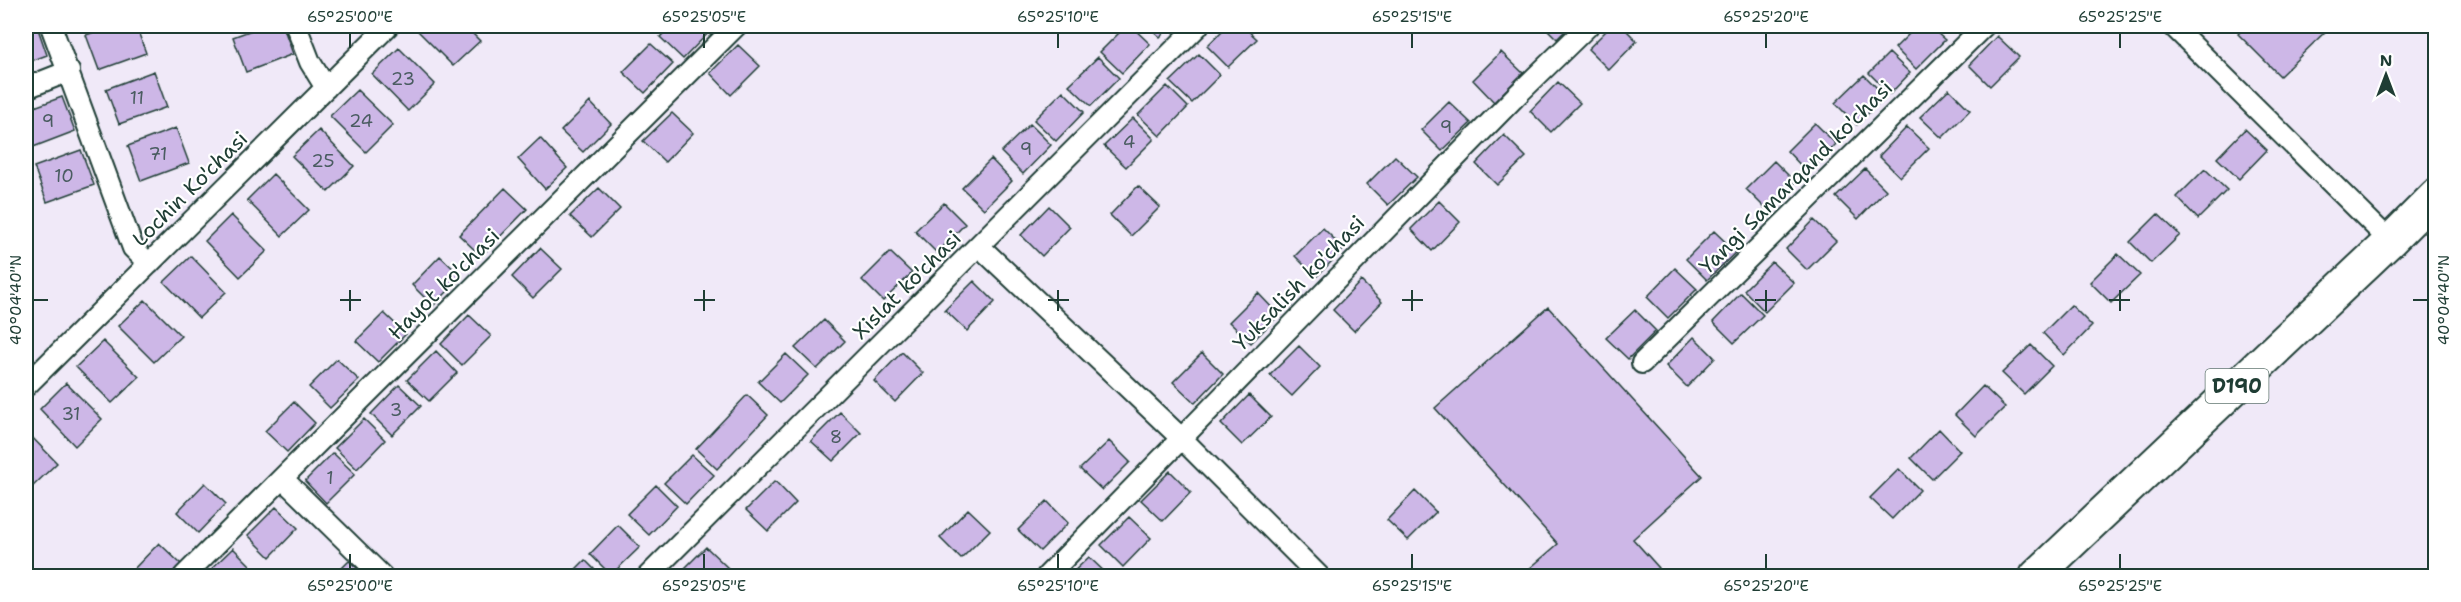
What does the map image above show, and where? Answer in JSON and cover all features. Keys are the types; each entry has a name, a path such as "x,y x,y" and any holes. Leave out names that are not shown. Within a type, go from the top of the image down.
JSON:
{"main road":[{"name":"D190","path":"2036,576 2436,195"}],"street":[{"path":"51,26 133,248 149,264"},
{"path":"296,26 310,63 326,88"},
{"name":"Lochin Ko'chasi","path":"26,386 388,26"},
{"name":"Hayot ko'chasi","path":"184,576 736,26"},
{"name":"Xislat ko'chasi","path":"648,576 1198,26"},
{"name":"Yuksalish ko'chasi","path":"1047,576 1515,97 1588,26"},
{"name":"Yangi Samarqand ko'chasi","path":"1642,363 1984,26"},
{"path":"2173,26 2390,241"},
{"path":"26,88 69,71"},
{"path":"979,246 1181,438 1319,576"},
{"path":"283,479 382,576"}],"building":[{"path":"26,26 37,26 47,55 26,63"},
{"path":"112,26 136,26 146,53 99,70 86,35"},
{"path":"263,26 283,26 293,54 246,72 233,37"},
{"path":"423,26 465,26 480,41 453,66 418,31"},
{"path":"671,26 715,26 683,59 660,37"},
{"path":"1126,26 1131,26 1150,44 1122,73 1100,52"},
{"path":"1148,26 1171,26 1160,37"},
{"path":"1227,26 1243,26 1257,39 1228,67 1207,46"},
{"path":"1544,26 1570,26 1557,39"},
{"path":"1611,26 1622,26 1637,41 1609,70 1588,49"},
{"path":"1917,26 1929,26 1945,40 1916,69 1895,48"},
{"path":"2246,26 2331,26 2280,76 2238,34"},
{"path":"1997,36 2019,57 1990,86 1969,65"},
{"path":"651,44 673,64 645,93 623,72"},
{"path":"738,45 760,66 731,95 710,73"},
{"path":"399,48 435,84 408,111 372,74"},
{"path":"1501,52 1523,73 1494,102 1473,80"},
{"path":"1889,53 1910,73 1890,94 1869,73"},
{"path":"1199,54 1220,75 1192,103 1170,82"},
{"path":"1098,57 1119,78 1091,106 1069,85"},
{"path":"154,71 167,107 119,124 106,89"},
{"path":"1864,75 1885,96 1857,125 1835,103"},
{"path":"1558,82 1580,103 1551,132 1530,111"},
{"path":"1167,86 1188,107 1160,136 1138,115"},
{"path":"1949,89 1970,110 1942,138 1920,117"},
{"path":"357,90 393,125 366,152 330,116"},
{"path":"1063,91 1084,112 1056,141 1034,120"},
{"path":"62,97 75,131 28,149 26,110"},
{"path":"590,102 611,124 583,152 561,131"},
{"path":"1449,102 1471,123 1442,151 1421,130"},
{"path":"672,113 693,133 665,162 643,141"},
{"path":"1133,118 1154,139 1126,167 1104,146"},
{"path":"1815,123 1836,144 1808,173 1787,151"},
{"path":"1030,124 1051,145 1023,174 1001,152"},
{"path":"1907,127 1929,148 1900,177 1879,156"},
{"path":"176,128 189,163 141,181 128,146"},
{"path":"2245,129 2267,150 2239,179 2217,158"},
{"path":"319,130 354,166 328,192 292,156"},
{"path":"1504,135 1526,157 1497,185 1476,164"},
{"path":"540,138 567,168 545,189 518,159"},
{"path":"81,150 94,185 47,202 34,167"},
{"path":"1395,156 1417,177 1388,205 1367,184"},
{"path":"991,159 1012,181 984,209 962,188"},
{"path":"1774,161 1795,182 1767,210 1746,189"},
{"path":"1865,169 1886,190 1858,219 1836,197"},
{"path":"2205,169 2227,190 2198,219 2177,197"},
{"path":"273,174 309,210 282,236 247,200"},
{"path":"1138,186 1160,207 1131,236 1110,215"},
{"path":"505,188 527,209 481,256 459,235"},
{"path":"599,188 620,209 592,237 570,216"},
{"path":"1439,201 1460,222 1432,251 1411,229"},
{"path":"944,203 965,224 937,253 915,231"},
{"path":"1049,206 1070,227 1042,256 1021,235"},
{"path":"2158,214 2180,235 2151,263 2130,242"},
{"path":"231,215 267,251 240,277 205,241"},
{"path":"1814,220 1836,241 1807,270 1786,249"},
{"path":"1323,228 1344,249 1316,277 1295,256"},
{"path":"1714,231 1736,252 1707,280 1686,259"},
{"path":"540,248 562,269 533,298 512,277"},
{"path":"890,252 912,273 883,301 862,280"},
{"path":"2118,254 2140,275 2111,303 2090,282"},
{"path":"191,256 226,292 199,318 164,282"},
{"path":"440,256 462,277 433,306 412,285"},
{"path":"1772,262 1794,283 1765,312 1744,290"},
{"path":"1675,268 1697,289 1668,318 1647,297"},
{"path":"974,281 995,302 967,331 945,310"},
{"path":"1361,281 1382,302 1354,331 1333,310"},
{"path":"1258,293 1279,315 1251,343 1229,322"},
{"path":"1741,293 1763,315 1734,343 1713,322"},
{"path":"145,300 181,336 154,362 118,326"},
{"path":"2071,305 2092,326 2064,355 2043,333"},
{"path":"1548,307 1702,476 1633,539 1659,568 1649,576 1521,576 1558,544 1435,408"},
{"path":"1635,310 1656,331 1628,359 1606,338"},
{"path":"384,313 406,334 378,362 356,341"},
{"path":"469,315 491,336 462,365 441,344"},
{"path":"824,320 845,341 817,369 795,348"},
{"path":"1694,337 1715,358 1687,387 1666,366"},
{"path":"103,341 139,377 112,403 76,367"},
{"path":"2031,345 2052,366 2024,394 2002,373"},
{"path":"1299,346 1320,367 1292,396 1270,375"},
{"path":"436,351 457,373 429,401 407,380"},
{"path":"902,352 923,373 895,402 874,381"},
{"path":"1202,353 1223,374 1195,403 1173,382"},
{"path":"786,354 808,375 780,403 758,382"},
{"path":"337,359 359,380 330,408 309,387"},
{"path":"66,383 102,419 75,446 40,409"},
{"path":"399,385 421,406 392,435 371,414"},
{"path":"1983,386 2005,407 1976,436 1955,415"},
{"path":"747,395 768,415 717,469 696,449"},
{"path":"1249,395 1271,417 1242,445 1221,424"},
{"path":"294,402 315,423 287,452 265,431"},
{"path":"840,412 861,433 833,461 811,441"},
{"path":"364,419 385,440 357,469 335,448"},
{"path":"1939,429 1960,451 1932,479 1911,458"},
{"path":"26,431 57,463 30,489 26,485"},
{"path":"1109,441 1130,462 1102,490 1080,469"},
{"path":"333,453 355,474 326,503 305,481"},
{"path":"692,455 714,475 686,504 664,483"},
{"path":"1899,469 1920,490 1892,519 1870,498"},
{"path":"1170,471 1191,492 1163,521 1141,500"},
{"path":"775,481 796,503 768,531 746,510"},
{"path":"205,483 226,504 198,533 177,512"},
{"path":"656,485 677,506 649,535 627,514"},
{"path":"1415,491 1436,512 1408,540 1387,520"},
{"path":"1047,501 1068,523 1040,551 1018,530"},
{"path":"276,507 298,528 270,557 248,535"},
{"path":"968,509 990,530 961,559 940,538"},
{"path":"1129,517 1151,538 1123,567 1101,545"},
{"path":"618,525 640,547 611,575 590,554"},
{"path":"159,543 181,564 169,576 136,576 131,572"},
{"path":"706,547 728,568 719,576 679,576 678,575"},
{"path":"233,548 254,569 247,576 204,576"},
{"path":"1089,557 1109,576 1069,576"},
{"path":"585,560 601,576 569,576"},
{"path":"349,561 366,576 334,576"}]}
